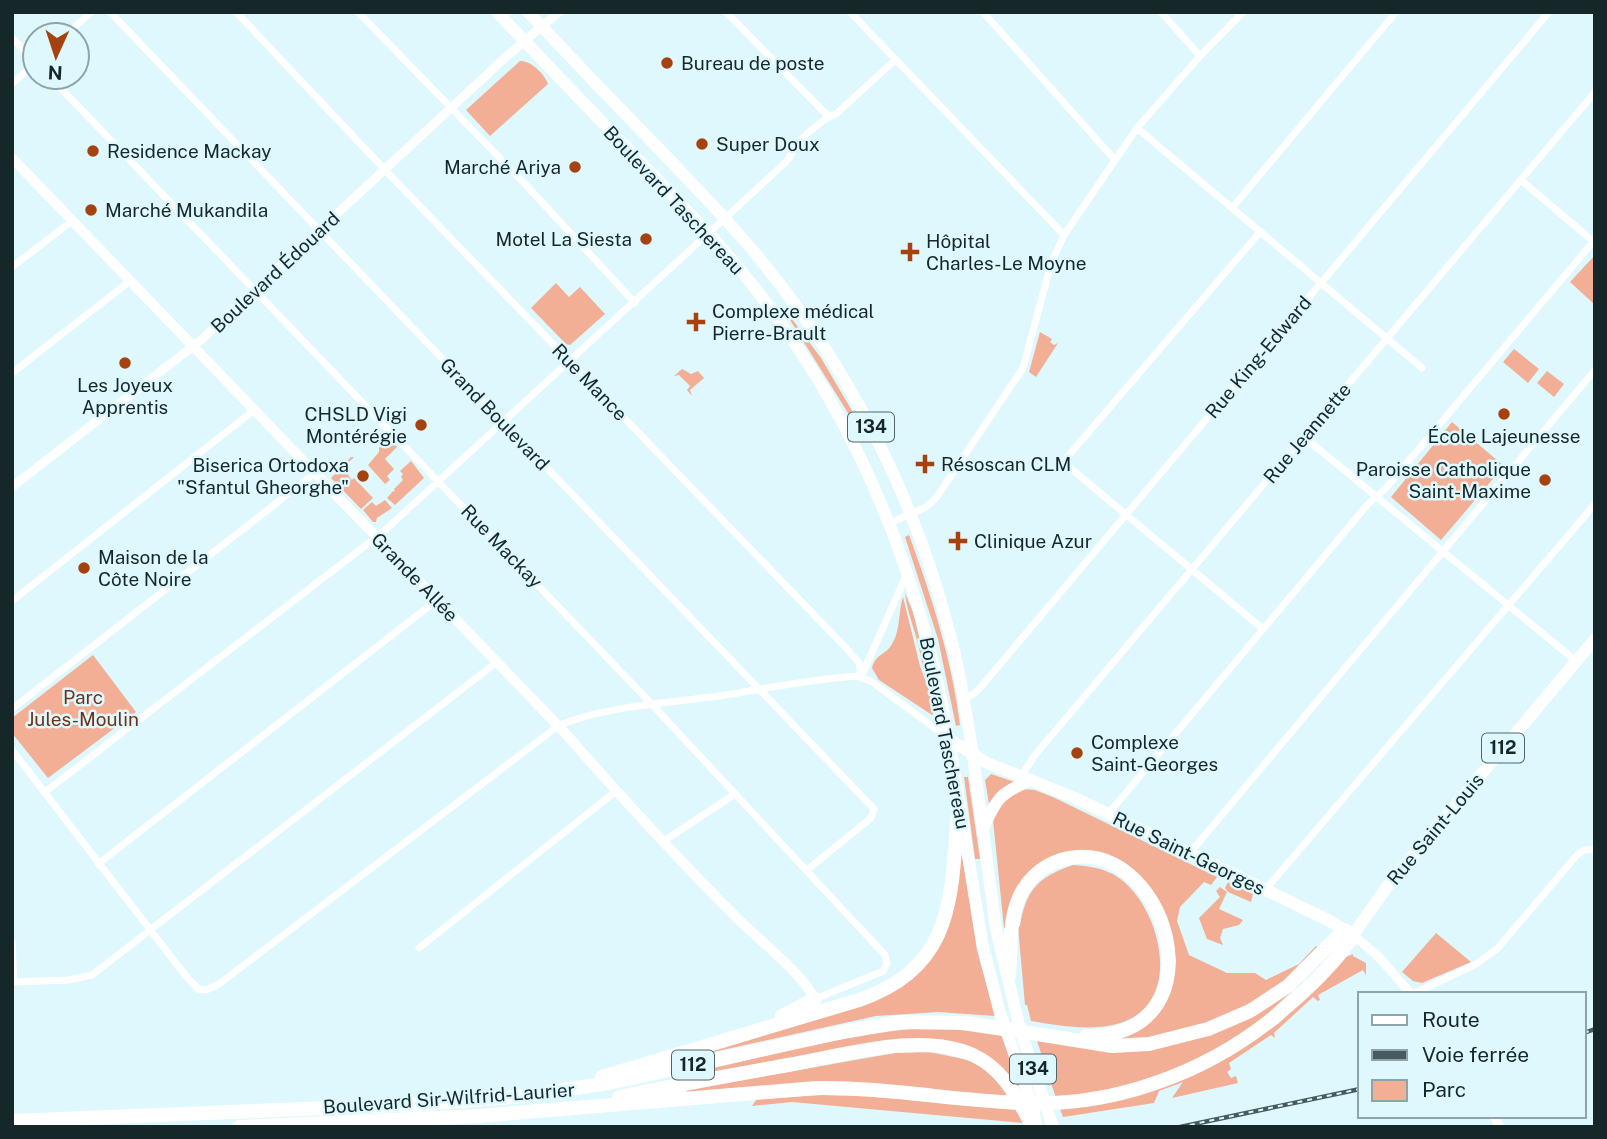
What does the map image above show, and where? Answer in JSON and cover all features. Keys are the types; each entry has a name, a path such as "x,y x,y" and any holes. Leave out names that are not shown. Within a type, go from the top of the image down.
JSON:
{"highway":[{"path":"555,1092 878,993 900,979 925,955 940,930 951,898 959,802"},
{"path":"1009,976 1017,902 1029,880 1048,866 1078,857 1104,860 1133,878 1149,899 1162,927 1170,962 1165,990 1153,1010 1136,1025 1115,1033 1093,1036 1046,1034"},
{"path":"1046,1034 1121,1046 1155,1043 1208,1029 1250,1011 1281,991 1310,966 1337,937 1353,930"},
{"path":"577,1106 816,1088 863,1089 1027,1104 1070,1102 1121,1093 1163,1081 1194,1068 1248,1037 1300,994 1347,945 1353,930"},
{"path":"772,1025 779,1017 815,999"},
{"name":"Boulevard Sir-Wilfrid-Laurier","path":"12,1121 423,1104 555,1092 885,1024 948,1022 1046,1034"},
{"path":"577,1106 668,1086 878,1049 922,1045 953,1048 974,1055 993,1067 1012,1088 1035,1127"},
{"name":"Boulevard Sir-Wilfrid-Laurier","path":"239,1127 479,1116 577,1106"}],"main road":[{"name":"Boulevard Taschereau","path":"497,12 708,233 770,308 813,370 853,441 890,523 933,656 980,932 1000,1013 1032,1105 1035,1127"},
{"name":"Boulevard Taschereau","path":"528,12 724,218 782,287 831,356 879,443 911,514 940,598 964,697 996,929 1021,1033 1053,1127"},
{"name":"Grande Allée","path":"12,159 497,662 737,918 806,985 815,999"},
{"name":"Rue Saint-Louis","path":"1353,930 1595,639"},
{"name":"Rue Saint-Georges","path":"949,739 973,756 1108,814 1353,930"},
{"path":"984,827 1000,796 1026,778"}],"street":[{"name":"Grand Boulevard","path":"110,12 874,809 871,818 807,870"},
{"name":"Rue Mance","path":"236,12 857,660 861,677 872,682 949,739"},
{"path":"358,12 635,303"},
{"name":"Boulevard Édouard","path":"12,487 193,347 524,41 559,12"},
{"path":"726,12 828,116"},
{"path":"850,12 1064,234"},
{"path":"983,12 1115,160"},
{"path":"1161,12 1200,56"},
{"path":"890,523 928,506 936,498 1023,368 1051,264 1064,234 1137,128 1243,12"},
{"path":"1232,208 1394,15 1384,12"},
{"name":"Rue King-Edward","path":"964,697 972,695 980,688 1549,12"},
{"path":"45,792 377,537 635,303 653,283 793,155 795,147 828,116 836,114 895,60"},
{"name":"Rue Mackay","path":"64,91 653,705 885,955 887,964 883,971 815,999"},
{"name":"Rue Jeannette","path":"1026,778 1035,755 1595,92"},
{"path":"1137,128 1422,368"},
{"path":"1108,814 1594,242 1521,180"},
{"path":"12,267 72,221"},
{"path":"1260,232 1063,462 1263,629"},
{"path":"12,373 130,281"},
{"path":"1189,854 1595,370"},
{"path":"12,601 254,410"},
{"path":"1304,437 1576,661"},
{"path":"12,709 315,473"},
{"path":"1265,890 1595,504"},
{"path":"12,750 150,931 198,989 206,990 217,986 558,726 583,717 653,705 861,677 908,572"},
{"path":"98,864 437,600"},
{"path":"12,942 13,981 83,978 92,975 497,662"},
{"path":"419,948 616,791"},
{"path":"664,841 735,794"},
{"path":"1416,992 1485,959 1508,937 1577,855 1584,850 1595,849"},
{"name":"Rue Saint-Georges","path":"1353,930 1410,992"}],"green space":[{"path":"520,61 537,69 548,84 490,136 466,110"},
{"path":"1595,255 1595,305 1570,282"},
{"path":"556,283 569,297 580,287 605,314 570,345 531,308"},
{"path":"792,319 821,358 861,426 858,429 790,320"},
{"path":"1040,332 1052,339 1050,342 1054,345 1058,343 1036,377 1029,372"},
{"path":"1514,349 1539,369 1528,383 1503,362"},
{"path":"682,369 691,374 698,371 704,378 690,390 692,396 687,390 690,386 679,375 674,376"},
{"path":"1547,371 1564,384 1554,397 1537,383"},
{"path":"1452,422 1504,466 1441,540 1391,497"},
{"path":"387,437 397,447 385,459 394,469 387,476 390,480 385,484 368,465 379,452 379,444"},
{"path":"354,457 344,467 348,475 373,498 361,509 331,478"},
{"path":"411,461 424,478 395,505 387,498 403,480 400,471"},
{"path":"385,500 392,508 373,522 363,510 372,502 376,506"},
{"path":"909,535 940,629 960,725 956,726 938,639 905,537"},
{"path":"905,593 913,612 934,697 926,680"},
{"path":"903,597 920,666 934,707 935,712 932,715 879,680 872,668 894,641"},
{"name":"Parc Jules-Moulin","path":"93,655 136,712 48,778 12,733 12,718"},
{"path":"991,774 1015,782 989,804 985,780"},
{"path":"964,777 968,777 980,859 975,859"},
{"path":"1021,789 1035,790 1055,798 1217,877 1211,885 1204,882 1180,907 1177,921 1189,955 1227,973 1255,973 1266,980 1299,964 1316,946 1320,949 1267,996 1251,1006 1195,1028 1155,1037 1117,1041 1116,1039 1145,1026 1160,1010 1171,992 1176,960 1173,946 1126,865 1087,852 1058,856 1046,861 1008,927 1004,928 993,820 996,808"},
{"path":"961,848 977,950 995,1016 938,1012 876,1016 646,1067 870,1000 929,956"},
{"path":"1073,865 1097,868 1119,878 1145,908 1154,929 1160,971 1155,991 1145,1008 1117,1024 1080,1027 1031,1021 1025,1005 1018,927 1026,903 1042,880"},
{"path":"1228,882 1253,894 1251,902 1228,892 1225,888"},
{"path":"1220,887 1227,892 1219,909 1243,920 1239,925 1223,929 1220,938 1223,945 1207,939 1199,918 1220,897 1216,891"},
{"path":"1436,933 1471,962 1422,983 1413,981 1402,972"},
{"path":"1353,954 1366,963 1366,975 1363,970 1318,995 1320,1000 1313,997 1274,1033 1275,1038 1271,1035 1229,1063 1231,1069 1227,1072 1231,1078 1236,1076 1238,1083 1172,1098 1183,1082 1159,1091 1154,1103 1063,1117 1060,1109 1192,1076 1214,1065 1278,1024 1346,957"},
{"path":"1303,981 1249,1031 1169,1074 1111,1091 1056,1098 1037,1041 1098,1049 1161,1045"},
{"path":"910,1029 954,1029 1002,1036 1021,1085 1017,1086 954,1043 693,1077 692,1073 827,1042"},
{"path":"930,1052 968,1060 989,1071 1011,1098 887,1087 687,1095 686,1090 895,1053"},
{"path":"823,1095 868,1096 1017,1110 1023,1123 792,1102 752,1106 757,1099"}],"railway":[{"path":"1586,1032 1595,1029"},
{"path":"1180,1127 1358,1089"}],"place":[{"name":"Bureau de poste","path":"667,63"},
{"name":"Super Doux","path":"702,144"},
{"name":"Residence Mackay","path":"93,151"},
{"name":"Marché Ariya","path":"575,167"},
{"name":"Marché Mukandila","path":"91,210"},
{"name":"Motel La Siesta","path":"646,239"},
{"name":"Hôpital Charles-Le Moyne","path":"910,252"},
{"name":"Complexe médical Pierre-Brault","path":"696,322"},
{"name":"Les Joyeux Apprentis","path":"125,363"},
{"name":"École Lajeunesse","path":"1504,414"},
{"name":"CHSLD Vigi Montérégie","path":"421,425"},
{"name":"Résoscan CLM","path":"925,464"},
{"name":"Biserica Ortodoxa \"Sfantul Gheorghe\"","path":"363,476"},
{"name":"Paroisse Catholique Saint-Maxime","path":"1545,480"},
{"name":"Clinique Azur","path":"958,541"},
{"name":"Maison de la Côte Noire","path":"84,568"},
{"name":"Complexe Saint-Georges","path":"1077,753"}]}
